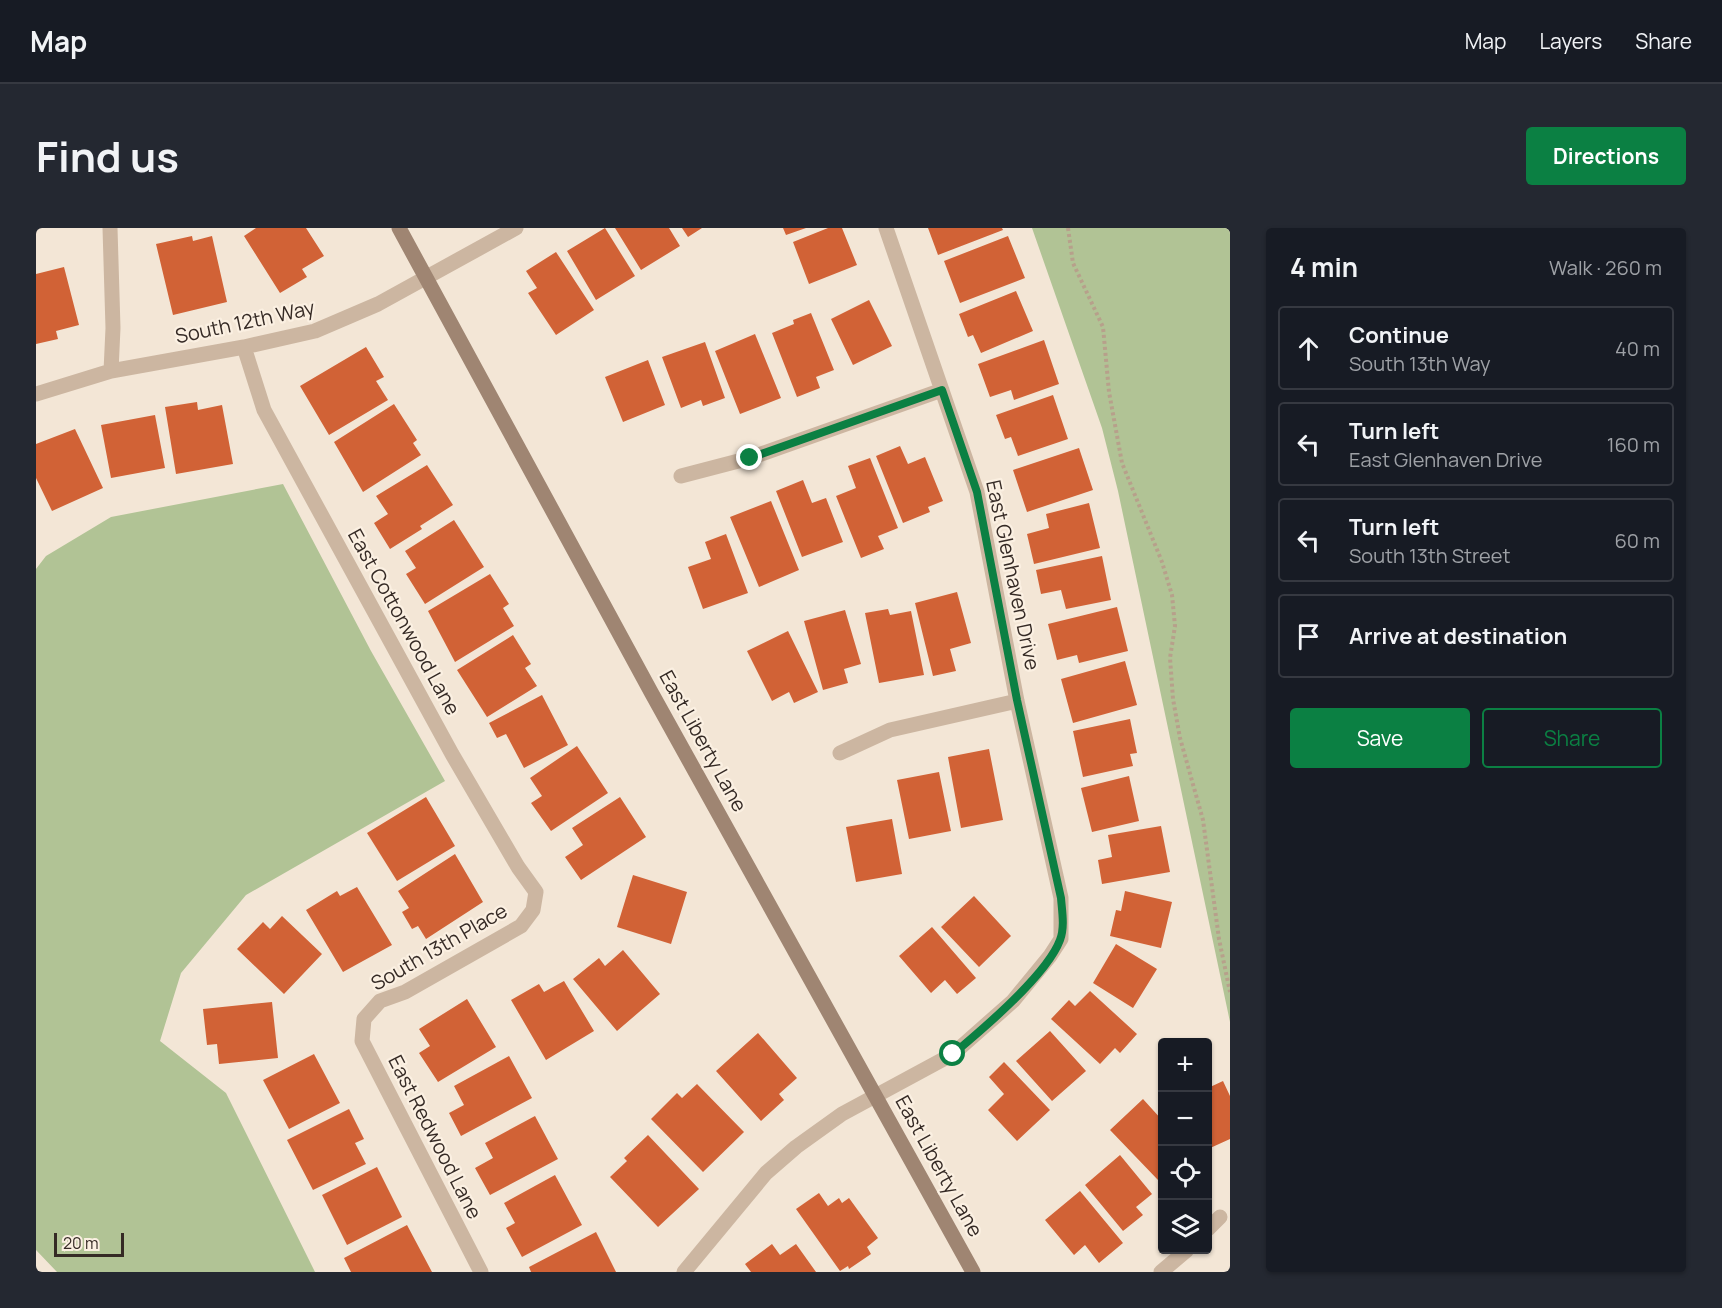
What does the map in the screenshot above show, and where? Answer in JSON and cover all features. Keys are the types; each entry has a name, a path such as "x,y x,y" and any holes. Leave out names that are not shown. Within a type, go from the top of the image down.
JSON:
{"street":[{"path":"110,228 113,328 111,371"},
{"name":"East Liberty Lane","path":"399,228 651,692 973,1272"},
{"name":"South 12th Way","path":"36,394 111,371 244,347 315,331 378,304 516,228"},
{"name":"East Glenhaven Drive","path":"877,1096 953,1054 984,1028 1031,980 1061,939 1061,898 1017,700 977,492 886,228"},
{"name":"East Cottonwood Lane","path":"244,347 264,410 452,754 518,867 536,892 533,910"},
{"path":"681,476 750,458 942,390"},
{"path":"840,753 890,730 1017,700"},
{"name":"South 13th Place","path":"364,1019 381,1001 405,992 521,926 533,910"},
{"name":"East Redwood Lane","path":"364,1019 362,1041 481,1272"},
{"path":"684,1272 765,1173 842,1114 877,1096"},
{"path":"1212,1225 1220,1217"},
{"path":"1161,1272 1182,1254"}],"path":[{"path":"1068,228 1073,263 1103,327 1109,392 1122,463 1162,562 1172,595 1175,626 1170,658 1173,699 1180,738 1203,820 1219,939 1230,993"}],"green space":[{"path":"1032,228 1230,228 1230,1022 1118,491 1102,428"},
{"path":"283,484 371,651 445,781 246,895 181,973 160,1041 226,1093 315,1272 57,1272 36,1250 36,569 46,556 111,517"}],"building":[{"path":"256,228 306,228 324,256 302,269 307,277 280,293 244,236"},
{"path":"605,228 635,276 596,300 567,251"},
{"path":"615,228 669,228 680,246 641,270"},
{"path":"682,228 702,228 688,237"},
{"path":"783,228 806,228 786,235"},
{"path":"828,228 842,228 857,265 809,284 793,242"},
{"path":"928,228 1002,228 1003,230 938,255"},
{"path":"192,236 193,241 212,236 227,302 173,315 156,244"},
{"path":"1008,236 1025,278 960,303 944,261"},
{"path":"556,252 594,310 556,335 528,293 537,288 526,271"},
{"path":"64,267 79,325 56,331 58,339 36,344 36,274"},
{"path":"1016,291 1033,331 981,353 973,335 968,337 959,314"},
{"path":"869,300 892,346 853,365 831,319"},
{"path":"811,313 834,370 816,377 820,388 797,397 772,333 794,324 793,320"},
{"path":"755,334 781,398 740,414 715,351"},
{"path":"1044,340 1059,384 1014,400 1011,390 990,397 978,364"},
{"path":"705,342 725,398 703,406 701,400 681,408 662,357"},
{"path":"366,347 384,377 376,381 388,400 329,435 300,386"},
{"path":"648,360 665,405 623,422 605,377"},
{"path":"1053,395 1068,439 1018,456 1011,437 1005,439 996,415"},
{"path":"197,402 198,410 222,405 233,464 176,474 165,407"},
{"path":"394,404 417,440 413,443 421,455 363,492 334,442"},
{"path":"155,415 165,468 111,478 101,425"},
{"path":"75,429 103,488 52,511 36,478 36,444"},
{"path":"900,446 908,464 925,457 943,501 928,507 930,512 903,523 876,456"},
{"path":"1079,448 1093,490 1027,512 1013,470"},
{"path":"870,458 898,528 878,536 884,549 861,558 836,496 856,488 848,466"},
{"path":"427,465 453,505 420,526 422,529 390,549 374,523 388,514 376,496"},
{"path":"803,480 812,503 826,498 843,542 802,557 776,491"},
{"path":"771,501 799,570 759,587 730,517"},
{"path":"1089,503 1100,548 1034,564 1027,534 1049,528 1046,514"},
{"path":"454,520 484,567 425,604 406,574 416,568 405,551"},
{"path":"726,534 748,593 703,609 688,567 711,559 705,542"},
{"path":"1102,556 1111,600 1066,609 1061,590 1041,594 1036,570"},
{"path":"490,574 509,604 503,608 514,626 455,662 428,611"},
{"path":"957,592 971,643 950,649 956,671 933,676 915,603"},
{"path":"1117,607 1128,651 1079,663 1077,655 1057,660 1048,624"},
{"path":"888,609 890,615 911,611 924,675 879,683 865,613"},
{"path":"845,610 861,664 844,669 848,683 823,690 804,621"},
{"path":"788,631 818,692 794,703 789,692 772,701 747,651"},
{"path":"513,635 531,664 525,668 537,686 487,717 457,670"},
{"path":"1125,661 1137,705 1073,723 1061,679"},
{"path":"542,695 568,745 524,768 506,734 497,738 489,723"},
{"path":"1130,719 1137,753 1130,754 1133,766 1083,777 1073,731"},
{"path":"577,746 608,793 551,831 531,803 542,796 530,778"},
{"path":"989,749 1003,820 961,828 948,757"},
{"path":"939,772 951,831 909,839 897,780"},
{"path":"1129,776 1139,821 1092,832 1081,788"},
{"path":"426,797 455,846 397,881 367,833"},
{"path":"620,797 646,837 581,880 565,857 583,845 572,828"},
{"path":"892,819 902,874 856,882 846,827"},
{"path":"1161,826 1170,872 1102,884 1098,860 1112,857 1108,835"},
{"path":"455,854 483,902 426,939 418,926 412,929 402,912 409,908 398,891"},
{"path":"633,875 687,892 671,944 617,927"},
{"path":"357,887 392,945 343,972 306,910 337,891 340,896"},
{"path":"1125,891 1172,902 1161,948 1110,936 1116,910 1121,911"},
{"path":"974,896 1011,936 979,967 941,927"},
{"path":"282,916 322,954 284,994 237,949 263,922 270,929"},
{"path":"932,927 976,978 957,994 945,980 931,993 899,956"},
{"path":"1116,944 1157,969 1133,1008 1093,983"},
{"path":"623,950 660,994 617,1031 573,979 599,958 605,966"},
{"path":"564,981 594,1031 546,1060 511,1000 539,984 544,992"},
{"path":"1090,991 1137,1034 1120,1053 1115,1048 1100,1064 1051,1019 1069,1000 1075,1006"},
{"path":"467,999 496,1047 438,1082 419,1053 430,1046 419,1029"},
{"path":"272,1002 278,1058 219,1064 217,1044 207,1045 203,1009"},
{"path":"1050,1031 1086,1071 1052,1101 1016,1061"},
{"path":"758,1033 797,1078 779,1094 784,1100 761,1121 716,1071"},
{"path":"314,1054 340,1103 289,1129 263,1080"},
{"path":"509,1056 532,1098 461,1136 449,1113 464,1105 454,1086"},
{"path":"1004,1062 1050,1110 1017,1141 988,1110 1004,1094 989,1077"},
{"path":"1223,1081 1230,1096 1230,1139 1212,1147 1212,1092 1212,1086"},
{"path":"697,1084 744,1132 703,1172 651,1119 677,1093 682,1098"},
{"path":"1143,1099 1158,1116 1158,1180 1110,1130"},
{"path":"349,1109 364,1139 355,1143 366,1164 313,1190 287,1140"},
{"path":"535,1116 558,1159 490,1195 475,1168 493,1158 485,1143"},
{"path":"648,1135 699,1189 658,1227 610,1177 627,1161 624,1158"},
{"path":"1120,1155 1152,1194 1136,1207 1143,1215 1123,1231 1085,1185"},
{"path":"377,1167 402,1217 347,1245 322,1195"},
{"path":"555,1175 582,1225 522,1257 506,1228 515,1223 504,1203"},
{"path":"1080,1191 1123,1243 1099,1263 1085,1245 1074,1255 1045,1220"},
{"path":"819,1193 828,1206 839,1198 842,1203 849,1198 878,1238 867,1247 871,1254 849,1269 848,1266 840,1271 796,1209"},
{"path":"407,1225 432,1272 351,1272 344,1258"},
{"path":"596,1232 616,1272 531,1272 529,1267"},
{"path":"772,1244 780,1255 796,1244 816,1272 751,1272 745,1264"}],"route":[{"path":"750,458 942,390 977,492 1017,700 1061,898 1063,919 1061,939 1031,980 984,1028 953,1054"}]}
